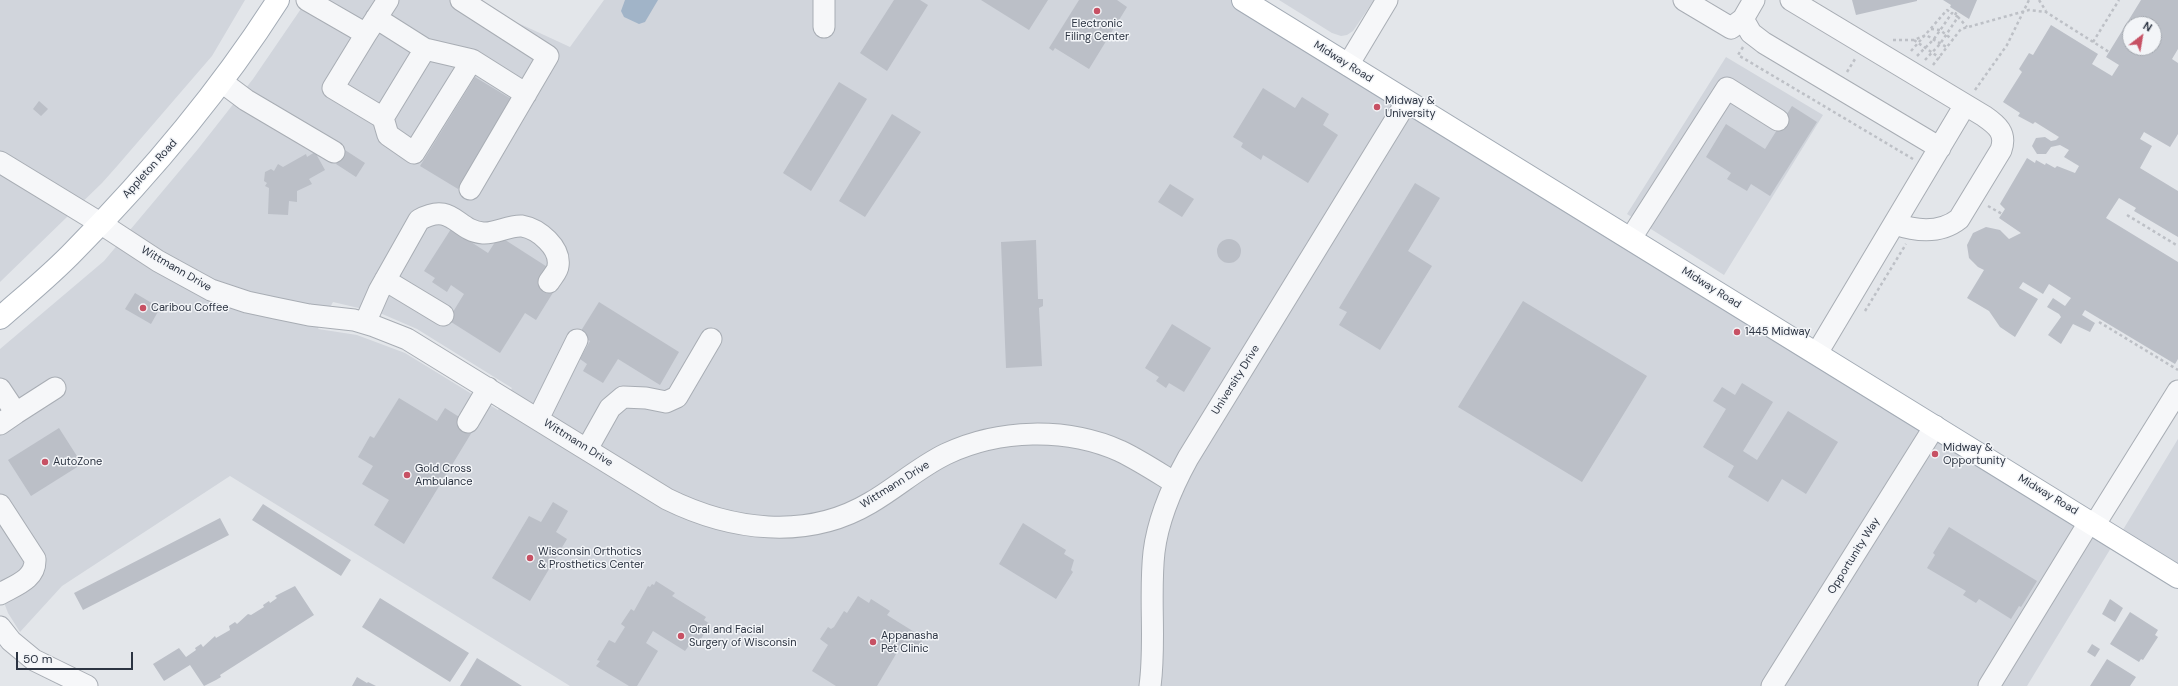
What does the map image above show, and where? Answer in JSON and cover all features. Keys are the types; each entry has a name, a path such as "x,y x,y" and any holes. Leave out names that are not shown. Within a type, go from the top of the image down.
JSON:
{"main road":[{"name":"Appleton Road","path":"0,318 74,252 182,133 222,82 278,0"},
{"name":"Midway Road","path":"1243,0 2093,522 2178,577"}],"street":[{"path":"307,0 425,49 472,60 526,94"},
{"path":"388,0 333,88 383,118 388,135 414,153 472,60"},
{"path":"460,0 548,56 470,189"},
{"path":"824,0 824,27"},
{"path":"1348,65 1387,0"},
{"path":"1684,0 1731,28 1743,19 1754,0"},
{"path":"1791,0 1972,95 1992,122 2001,130 2004,143 1996,160 1965,212 1952,224 1926,230 1908,228 1895,224"},
{"path":"1743,19 1751,33 1764,43 1940,148"},
{"path":"383,118 425,49"},
{"path":"222,82 246,100 334,152"},
{"path":"1631,238 1727,88 1778,120"},
{"path":"1817,353 1972,95"},
{"name":"University Drive","path":"1150,686 1154,553 1158,530 1175,483 1195,447 1407,101"},
{"name":"Wittmann Drive","path":"0,162 198,284 224,295 309,315 365,323 407,339 679,504 703,515 754,527 784,527 810,524 839,516 868,504 946,454 972,444 1028,434 1058,435 1087,440 1119,451 1175,483"},
{"path":"365,323 385,280 420,220 429,214 442,213 474,231 484,233 510,227 523,226 538,233 551,244 558,257 558,268 549,282"},
{"path":"385,280 443,315"},
{"path":"587,449 610,408 623,397 646,398 666,402 677,397 711,339"},
{"path":"538,419 577,340"},
{"path":"0,389 8,419 55,388"},
{"path":"468,422 488,388"},
{"path":"1989,686 2178,391"},
{"name":"Opportunity Way","path":"1772,686 1935,426"},
{"path":"0,506 35,559 36,567 27,580 0,594"},
{"path":"0,627 11,641 34,660 86,686"}],"path":[{"path":"1972,95 2007,45 2029,0"},
{"path":"2039,0 2046,12"},
{"path":"2093,42 2119,0"},
{"path":"1938,70 1909,53 1947,10 1958,17 1966,27"},
{"path":"1932,67 1961,29 2023,12 2038,10 2046,12 2109,52"},
{"path":"1916,57 1934,39 1952,13"},
{"path":"1923,62 1940,44 1958,17"},
{"path":"1931,29 1940,30 1953,40"},
{"path":"1888,40 1914,40 1926,35 1948,48"},
{"path":"1914,40 1940,58"},
{"path":"1745,43 1738,55 1914,160"},
{"path":"1845,75 1856,58"},
{"path":"1984,203 2002,214"},
{"path":"2127,214 2178,246"},
{"path":"1862,317 1906,244 1913,243"},
{"path":"2099,322 2178,370"}],"shaded area":[{"path":"0,0 245,0 212,56 118,165 102,183 0,282"},
{"path":"307,0 482,0 518,23 570,47 604,0 1243,0 2118,538 2178,439 2178,566 2117,538 2027,686 570,686 230,476 62,586 20,632 8,613 0,592 0,349 104,261 198,149 253,79","holes":["333,302 380,313 417,329 512,388 498,410 405,353 357,335 318,329"]},
{"path":"1279,0 1374,0 1353,31 1347,35 1341,36 1332,33"},
{"path":"1726,57 1823,115 1724,275 1627,214"}],"water":[{"path":"625,0 658,0 645,22 639,24 624,17 621,11"}],"building":[{"path":"894,0 920,0 928,5 887,71 860,53"},
{"path":"981,0 1048,0 1029,30"},
{"path":"1079,0 1117,0 1127,7 1089,69 1055,48 1053,51 1049,48"},
{"path":"1852,0 1917,0 1917,1 1856,15"},
{"path":"1943,0 1977,0 1969,19 1950,7 1951,5"},
{"path":"2141,0 2178,0 2178,49 2172,59 2178,63 2178,134 2170,147 2144,132 2140,139 2152,146 2140,168 2178,191 2178,237 2134,211 2136,208 2119,198 2106,218 2178,262 2178,359 2175,364 2085,310 2082,315 2095,323 2090,332 2073,324 2061,344 2048,335 2061,317 2059,314 2047,307 2053,298 2065,306 2071,298 2049,284 2043,294 2023,282 2019,288 2038,299 2015,337 2000,327 1989,311 1967,298 1984,270 1978,267 1969,258 1967,245 1973,233 1986,227 2000,230 2009,239 2021,233 1999,218 2005,209 2000,204 2027,158 2035,163 2036,160 2045,165 2046,163 2055,168 2057,166 2075,173 2079,166 2064,157 2069,150 2060,145 2051,147 2046,154 2037,154 2032,146 2036,138 2045,137 2051,141 2056,140 2059,137 2035,122 2033,124 2018,116 2020,113 2003,102 2022,72 2019,69 2029,53 2033,55 2051,25 2098,54 2092,64 2112,76 2119,65 2106,57 2122,31 2122,56 2162,56 2162,16 2131,16"},
{"path":"475,77 513,100 458,189 420,166"},
{"path":"839,82 867,99 811,191 783,173"},
{"path":"1263,88 1295,108 1302,97 1329,114 1323,125 1338,135 1308,183 1263,155 1261,160 1241,147 1243,143 1233,137"},
{"path":"39,101 48,109 41,116 33,109"},
{"path":"1792,106 1817,122 1770,196 1751,184 1747,191 1727,179 1731,173 1706,157 1726,124 1765,149"},
{"path":"892,114 921,132 865,217 839,201"},
{"path":"345,150 365,163 356,177 336,164"},
{"path":"315,152 325,170 309,179 312,184 297,191 297,202 289,201 288,215 268,214 269,188 265,186 267,183 264,181 265,172 271,169 274,171 278,164 283,167 306,154 307,157"},
{"path":"1415,183 1440,198 1408,251 1432,266 1380,350 1339,325 1347,312 1339,308"},
{"path":"1170,184 1194,199 1182,217 1158,202"},
{"path":"451,229 488,253 499,236 552,270 544,284 554,291 536,320 525,313 500,353 448,320 464,294 451,285 447,292 432,282 435,278 424,271"},
{"path":"1229,239 1237,243 1241,251 1237,259 1229,263 1221,259 1217,251 1221,243"},
{"path":"1036,240 1038,299 1043,299 1043,306 1039,308 1042,366 1006,368 1001,242"},
{"name":"Caribou Coffee","path":"135,293 160,308 151,324 125,309"},
{"path":"1523,301 1647,376 1582,482 1458,407"},
{"path":"599,302 679,352 660,385 618,359 603,383 583,371 587,364 580,359 590,341 579,334"},
{"path":"1172,324 1211,348 1184,392 1169,383 1166,388 1156,381 1159,377 1145,368"},
{"path":"1742,383 1773,402 1743,451 1757,460 1788,411 1838,442 1806,494 1782,479 1768,502 1728,477 1734,466 1703,447 1726,409 1713,401 1722,387 1735,395"},
{"name":"Gold Cross Ambulance","path":"399,398 437,421 445,408 475,427 404,544 374,525 389,500 362,484 373,466 358,457 370,436 374,438"},
{"name":"AutoZone","path":"59,428 82,464 31,496 8,460"},
{"name":"Wisconsin Orthotics & Prosthetics Center","path":"553,502 568,511 556,532 567,539 530,601 492,578 529,516 541,522"},
{"path":"263,504 351,560 341,576 252,520"},
{"path":"220,518 229,535 83,610 74,593"},
{"path":"1023,523 1066,550 1064,554 1074,560 1071,570 1073,572 1056,599 999,564"},
{"path":"1949,527 2037,581 2021,607 2019,606 2011,619 1979,599 1976,603 1963,595 1966,591 1927,568 1935,555 1933,553"},
{"name":"Oral and Facial Surgery of Wisconsin","path":"656,581 675,593 672,596 706,617 704,620 710,624 696,647 690,644 685,651 653,631 646,643 658,651 637,686 629,686 596,666 600,661 597,660 609,640 615,643 625,627 621,624 631,609 634,611 648,586 650,587 652,584 654,585"},
{"path":"295,586 314,615 220,675 221,677 216,680 204,686 190,665 164,681 153,664 179,648 186,657 196,650 195,648 201,644 203,647 215,636 216,638 230,630 229,626 235,622 237,624 248,614 251,615 264,607 263,605 269,601 270,603 277,598 275,596"},
{"name":"Appanasha Pet Clinic","path":"858,596 869,603 871,599 890,611 887,615 924,638 915,652 902,644 877,686 836,686 812,671 828,645 820,639 828,627 831,629 834,627 844,611 847,613"},
{"path":"380,598 469,653 450,682 362,627"},
{"path":"2110,599 2123,608 2115,622 2102,614"},
{"path":"2130,612 2158,630 2155,635 2158,637 2143,660 2141,659 2139,662 2110,644"},
{"path":"2092,644 2100,649 2095,657 2087,652"},
{"path":"477,658 522,686 460,686"},
{"path":"2107,659 2136,677 2130,686 2090,686"},
{"path":"357,677 367,683 368,682 376,686 352,686"}],"place":[{"name":"Electronic Filing Center","path":"1097,11"},
{"name":"Midway & University","path":"1377,107"},
{"name":"Caribou Coffee","path":"143,308"},
{"name":"1445 Midway","path":"1737,332"},
{"name":"Midway & Opportunity","path":"1935,454"},
{"name":"AutoZone","path":"45,462"},
{"name":"Gold Cross Ambulance","path":"407,475"},
{"name":"Wisconsin Orthotics & Prosthetics Center","path":"530,558"},
{"name":"Oral and Facial Surgery of Wisconsin","path":"681,636"},
{"name":"Appanasha Pet Clinic","path":"873,642"}]}
